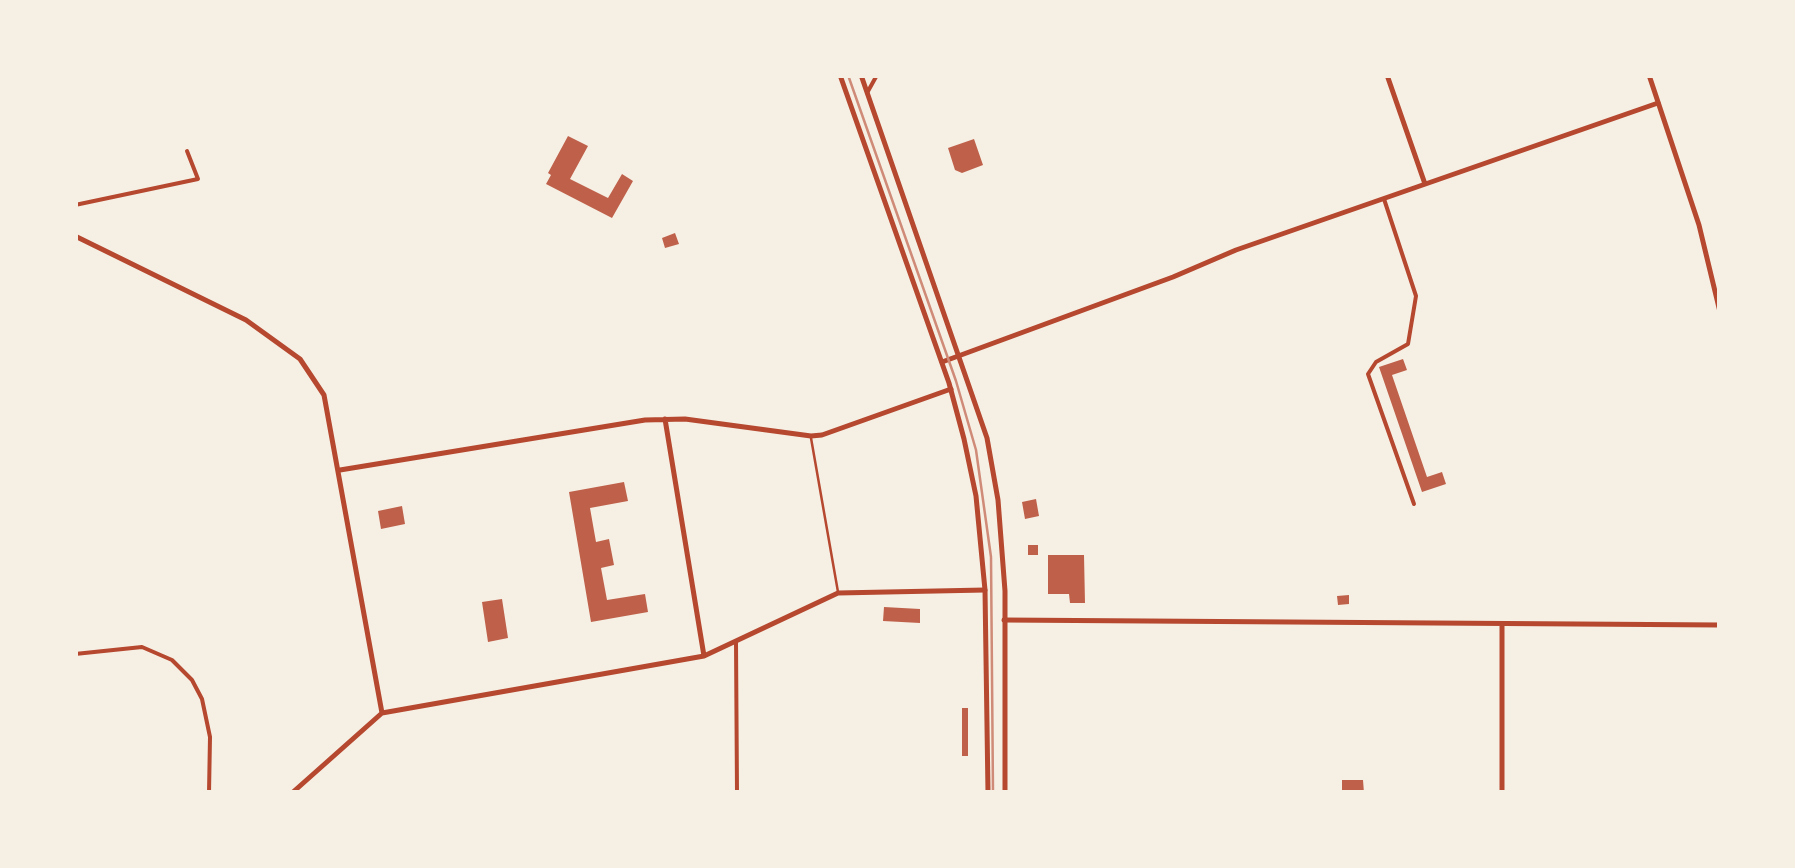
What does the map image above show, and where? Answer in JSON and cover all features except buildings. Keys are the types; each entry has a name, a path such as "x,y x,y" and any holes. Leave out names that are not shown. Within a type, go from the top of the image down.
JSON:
{"street":[{"path":"840,75 942,362 976,496 985,590 988,793"},
{"path":"861,75 986,438 998,500 1004,620 1005,793"},
{"path":"867,92 878,75"},
{"path":"1387,75 1425,184"},
{"path":"1649,75 1699,225 1720,312"},
{"path":"942,362 1173,278 1236,250 1658,103"},
{"path":"75,205 198,179 187,151"},
{"path":"1384,199 1416,296 1408,344 1376,362 1368,374 1414,504"},
{"path":"75,236 246,320 300,359 324,396 382,713"},
{"path":"340,470 665,419 811,436 951,390"},
{"path":"665,419 704,656"},
{"path":"811,436 838,592"},
{"path":"292,793 382,713 704,656 838,592 985,590"},
{"path":"1004,620 1720,625"},
{"path":"1502,624 1502,793"},
{"path":"736,642 737,793"},
{"path":"75,654 142,647 172,660 192,680 202,699 210,737 209,793"}],"tram line":[{"path":"848,75 956,381 976,450 991,557 993,793"}]}
